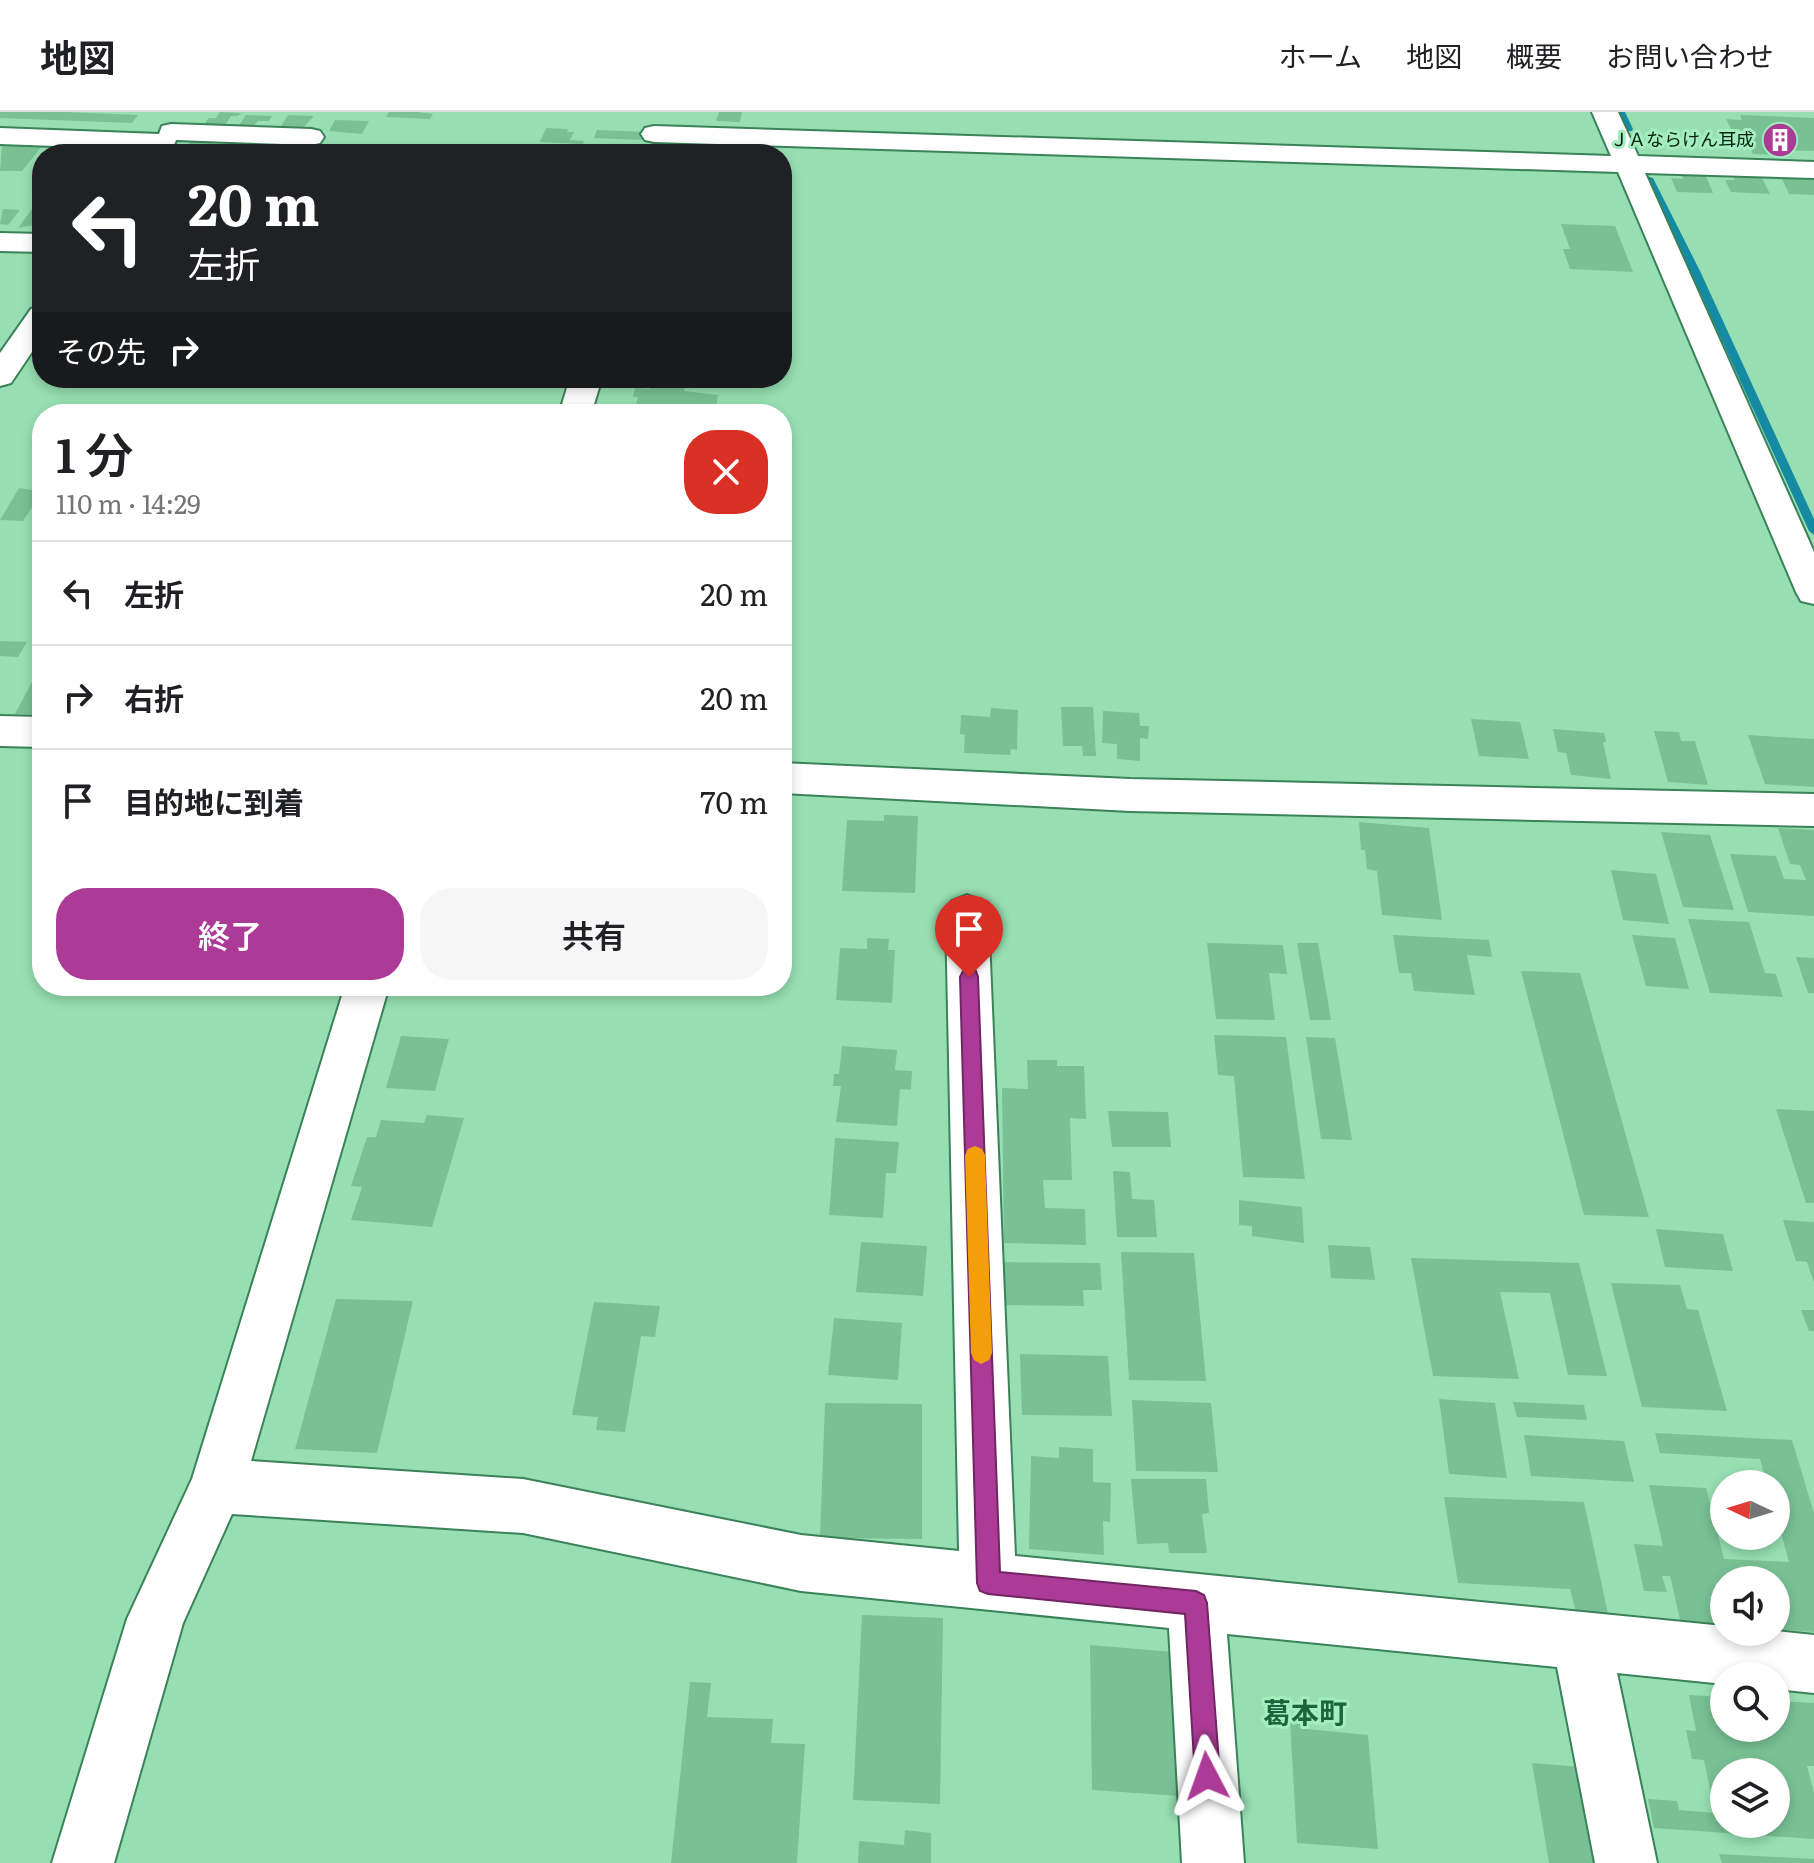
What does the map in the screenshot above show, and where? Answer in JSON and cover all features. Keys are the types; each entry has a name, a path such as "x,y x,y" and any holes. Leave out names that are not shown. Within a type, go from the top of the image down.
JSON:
{"street":[{"path":"1605,112 1814,592"},
{"path":"655,133 1814,170"},
{"path":"0,136 311,137"},
{"path":"0,242 32,243"},
{"path":"0,376 32,330"},
{"path":"0,731 32,732"},
{"path":"792,778 1130,795 1814,810"},
{"path":"967,913 988,1583"},
{"path":"83,1863 156,1619 217,1486 364,996"},
{"path":"217,1486 523,1506 801,1563 1814,1664"},
{"path":"1196,1603 1213,1863"},
{"path":"1581,1641 1626,1863"}],"building":[{"path":"0,112 138,115 132,123 0,118"},
{"path":"220,112 241,113 231,116 224,127 203,126 209,118 216,118"},
{"path":"389,112 433,114 430,119 386,117"},
{"path":"719,112 742,112 740,122 716,121"},
{"path":"246,115 272,116 269,121 258,121 253,127 238,127"},
{"path":"288,115 314,116 302,129 280,128"},
{"name":"ＪＡならけん耳成","path":"1740,115 1814,118 1814,151 1778,150 1780,155 1753,154 1740,129 1731,129 1726,119 1742,120"},
{"path":"335,120 369,121 362,134 329,131"},
{"path":"546,128 568,129 567,132 574,132 570,140 584,141 583,144 540,142"},
{"path":"597,130 649,132 646,140 594,138"},
{"path":"2,144 32,146 32,158 22,171 0,171"},
{"path":"1681,175 1706,176 1713,193 1677,192 1671,178 1683,179"},
{"path":"1734,177 1762,178 1770,194 1731,192 1725,180 1735,180"},
{"path":"1782,179 1814,179 1814,195 1789,194"},
{"path":"3,209 20,210 8,225 0,224"},
{"path":"32,209 32,225 18,228"},
{"path":"1561,224 1615,226 1633,272 1570,269 1563,249 1570,249"},
{"path":"635,388 685,388 684,391 718,395 716,404 636,404 638,397 633,397"},
{"path":"19,488 32,490 32,507 23,521 0,520"},
{"path":"0,641 27,642 18,657 0,656"},
{"path":"32,682 32,715 15,714"},
{"path":"1061,707 1093,707 1096,756 1083,756 1082,746 1063,746"},
{"path":"991,708 1018,710 1017,750 1011,749 1010,755 964,753 965,735 960,734 961,715 990,717"},
{"path":"1103,711 1139,713 1140,726 1149,726 1148,739 1140,738 1140,761 1117,759 1117,744 1102,743"},
{"path":"1471,719 1520,722 1529,759 1479,756"},
{"path":"1553,729 1604,733 1611,779 1571,775 1566,753 1558,752"},
{"path":"1654,731 1679,732 1681,741 1695,741 1708,785 1668,782"},
{"path":"1748,735 1814,739 1814,787 1765,784"},
{"path":"884,815 918,816 915,893 842,891 847,820 884,821"},
{"path":"1359,822 1429,828 1442,920 1382,915 1377,871 1367,869 1365,850 1361,850"},
{"path":"1778,828 1814,830 1814,916 1748,912 1730,854 1776,856 1784,879 1806,880 1800,865 1790,864"},
{"path":"1661,832 1710,835 1734,910 1683,907"},
{"path":"1611,870 1656,874 1669,924 1623,920"},
{"path":"1688,919 1749,922 1765,973 1776,974 1783,997 1710,993"},
{"path":"1393,935 1489,940 1492,957 1467,955 1475,995 1414,991 1411,973 1399,973"},
{"path":"1632,935 1675,938 1689,989 1646,986"},
{"path":"867,938 889,939 888,950 895,950 892,1003 836,1000 840,948 867,949"},
{"path":"1207,943 1283,945 1287,974 1269,973 1275,1020 1216,1019"},
{"path":"1297,943 1318,943 1331,1020 1310,1020"},
{"path":"1796,957 1814,958 1814,993 1808,993"},
{"path":"1521,971 1580,973 1649,1217 1584,1215"},
{"path":"1214,1035 1286,1037 1305,1179 1243,1177 1234,1076 1218,1075"},
{"path":"401,1036 449,1039 435,1091 386,1088"},
{"path":"1306,1037 1335,1038 1352,1140 1321,1139"},
{"path":"842,1046 897,1050 895,1070 912,1071 911,1090 900,1089 897,1126 836,1122 841,1086 833,1086 834,1074 839,1074"},
{"path":"1027,1060 1057,1060 1057,1066 1084,1066 1086,1119 1070,1118 1072,1180 1043,1180 1045,1208 1085,1209 1086,1245 1004,1243 1002,1088 1028,1089"},
{"path":"1776,1109 1814,1111 1814,1203 1806,1203"},
{"path":"1108,1111 1168,1112 1171,1147 1112,1147"},
{"path":"427,1115 464,1118 432,1227 351,1220 362,1187 351,1186 367,1137 376,1137 381,1120 424,1123"},
{"path":"835,1138 899,1142 896,1173 886,1173 883,1218 829,1215"},
{"path":"1113,1171 1130,1172 1132,1199 1154,1200 1157,1237 1117,1237"},
{"path":"1239,1200 1302,1207 1304,1243 1252,1236 1252,1226 1239,1225"},
{"path":"1783,1220 1814,1222 1814,1283 1807,1262 1796,1261"},
{"path":"1656,1229 1723,1234 1733,1271 1665,1267"},
{"path":"861,1242 927,1246 923,1296 856,1292"},
{"path":"1328,1245 1370,1247 1375,1280 1331,1278"},
{"path":"1121,1252 1194,1253 1206,1381 1129,1380"},
{"path":"1411,1258 1579,1263 1607,1376 1568,1375 1550,1293 1500,1292 1519,1379 1433,1376"},
{"path":"1002,1262 1100,1263 1102,1290 1083,1290 1084,1306 1003,1305"},
{"path":"1611,1283 1680,1285 1687,1309 1698,1310 1727,1411 1642,1407"},
{"path":"336,1299 413,1301 377,1453 295,1449"},
{"path":"594,1302 660,1306 655,1337 641,1336 625,1432 596,1430 598,1417 572,1415"},
{"path":"1801,1310 1814,1310 1814,1331 1809,1331"},
{"path":"834,1318 902,1323 898,1380 828,1375"},
{"path":"1020,1354 1108,1356 1112,1416 1022,1415"},
{"path":"1439,1399 1495,1403 1507,1478 1449,1474"},
{"path":"1132,1400 1211,1403 1218,1472 1136,1471"},
{"path":"1513,1402 1584,1405 1587,1420 1517,1417"},
{"path":"825,1403 922,1404 922,1539 820,1538"},
{"path":"1655,1433 1792,1440 1814,1513 1814,1632 1790,1630 1790,1566 1710,1566 1710,1625 1681,1624 1670,1576 1662,1576 1667,1592 1644,1591 1634,1544 1663,1546 1649,1485 1706,1488 1710,1504 1710,1550 1722,1550 1724,1559 1789,1562 1786,1550 1790,1550 1790,1470 1763,1470 1760,1459 1660,1453"},
{"path":"1524,1435 1624,1441 1634,1482 1531,1476"},
{"path":"1059,1447 1093,1449 1093,1482 1111,1483 1110,1522 1103,1521 1104,1555 1029,1549 1031,1456 1059,1458"},
{"path":"1131,1479 1206,1479 1209,1513 1202,1514 1207,1553 1169,1553 1168,1543 1137,1544"},
{"path":"1444,1497 1584,1502 1608,1614 1576,1612 1570,1589 1458,1583"},
{"path":"862,1615 943,1618 940,1804 853,1800"},
{"path":"1090,1645 1173,1652 1179,1796 1092,1790"},
{"path":"690,1682 711,1683 707,1717 773,1719 771,1743 805,1744 797,1863 671,1863"},
{"path":"1689,1695 1710,1696 1710,1742 1790,1742 1790,1702 1814,1703 1814,1766 1807,1766 1814,1793 1814,1839 1790,1837 1790,1758 1710,1758 1710,1789 1704,1760 1692,1759 1686,1730 1696,1731"},
{"path":"1290,1721 1306,1723 1307,1729 1368,1735 1378,1849 1297,1843"},
{"path":"1532,1763 1582,1767 1599,1863 1549,1863"},
{"path":"1648,1799 1677,1801 1679,1810 1710,1813 1710,1832 1654,1828"},
{"path":"905,1830 931,1833 931,1863 858,1863 859,1841 904,1845"},
{"path":"1719,1854 1814,1859 1814,1863 1722,1863"}],"waterway":[{"path":"1621,112 1629,129"},
{"path":"1649,178 1814,531"}],"slow traffic":[{"path":"975,1155 981,1353"}],"place":[{"name":"ＪＡならけん耳成","path":"1780,140"}],"district":[{"name":"葛本町","path":"1305,1713"}],"route":[{"path":"969,977 988,1583 1196,1603 1207,1776"}]}
